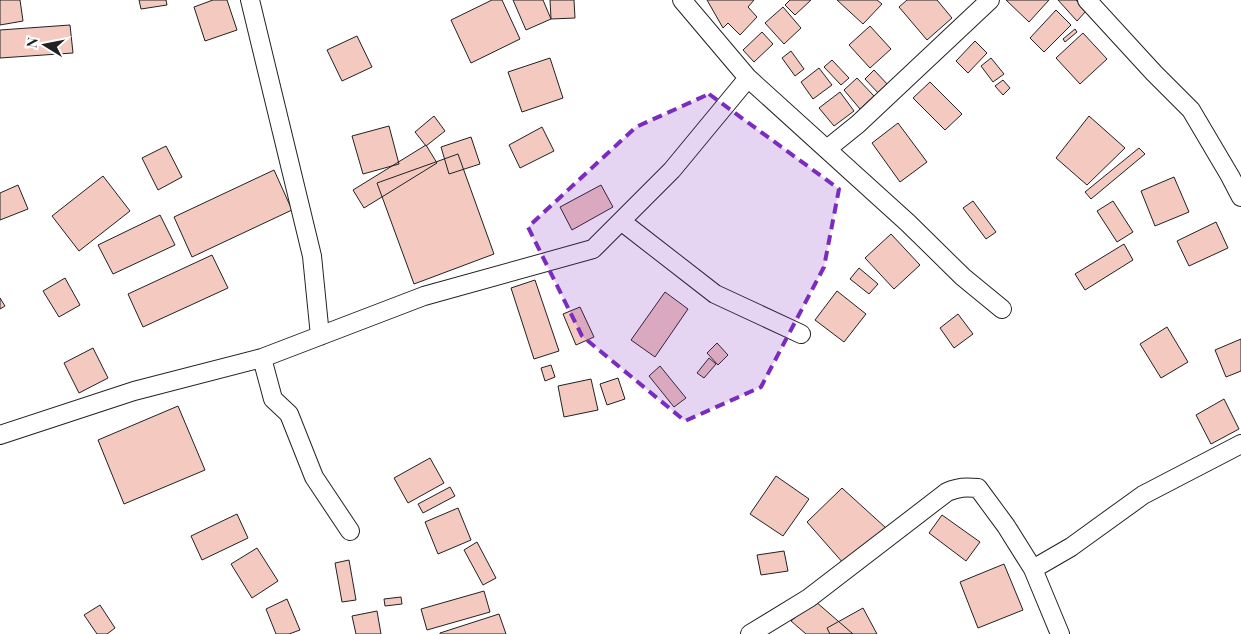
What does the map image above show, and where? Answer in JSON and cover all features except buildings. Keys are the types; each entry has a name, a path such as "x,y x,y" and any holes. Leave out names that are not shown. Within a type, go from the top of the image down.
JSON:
{"street":[{"path":"250,0 312,256 320,336"},
{"path":"682,0 748,78 908,223 963,277 1002,309"},
{"path":"826,149 858,124 990,0"},
{"path":"1087,0 1190,110 1236,173 1241,197"},
{"path":"0,435 134,391 262,358 424,296 593,249 672,170 748,78"},
{"path":"621,221 714,294 801,334"},
{"path":"262,358 274,399 288,414 314,477 350,531"},
{"path":"1033,569 1071,547 1143,494 1241,444"},
{"path":"750,634 809,598 947,492 956,488 978,488 1006,526 1033,569 1060,634"}],"highlighted area":[{"path":"709,94 839,189 824,267 761,387 685,421 582,336 528,227 636,127"}]}
